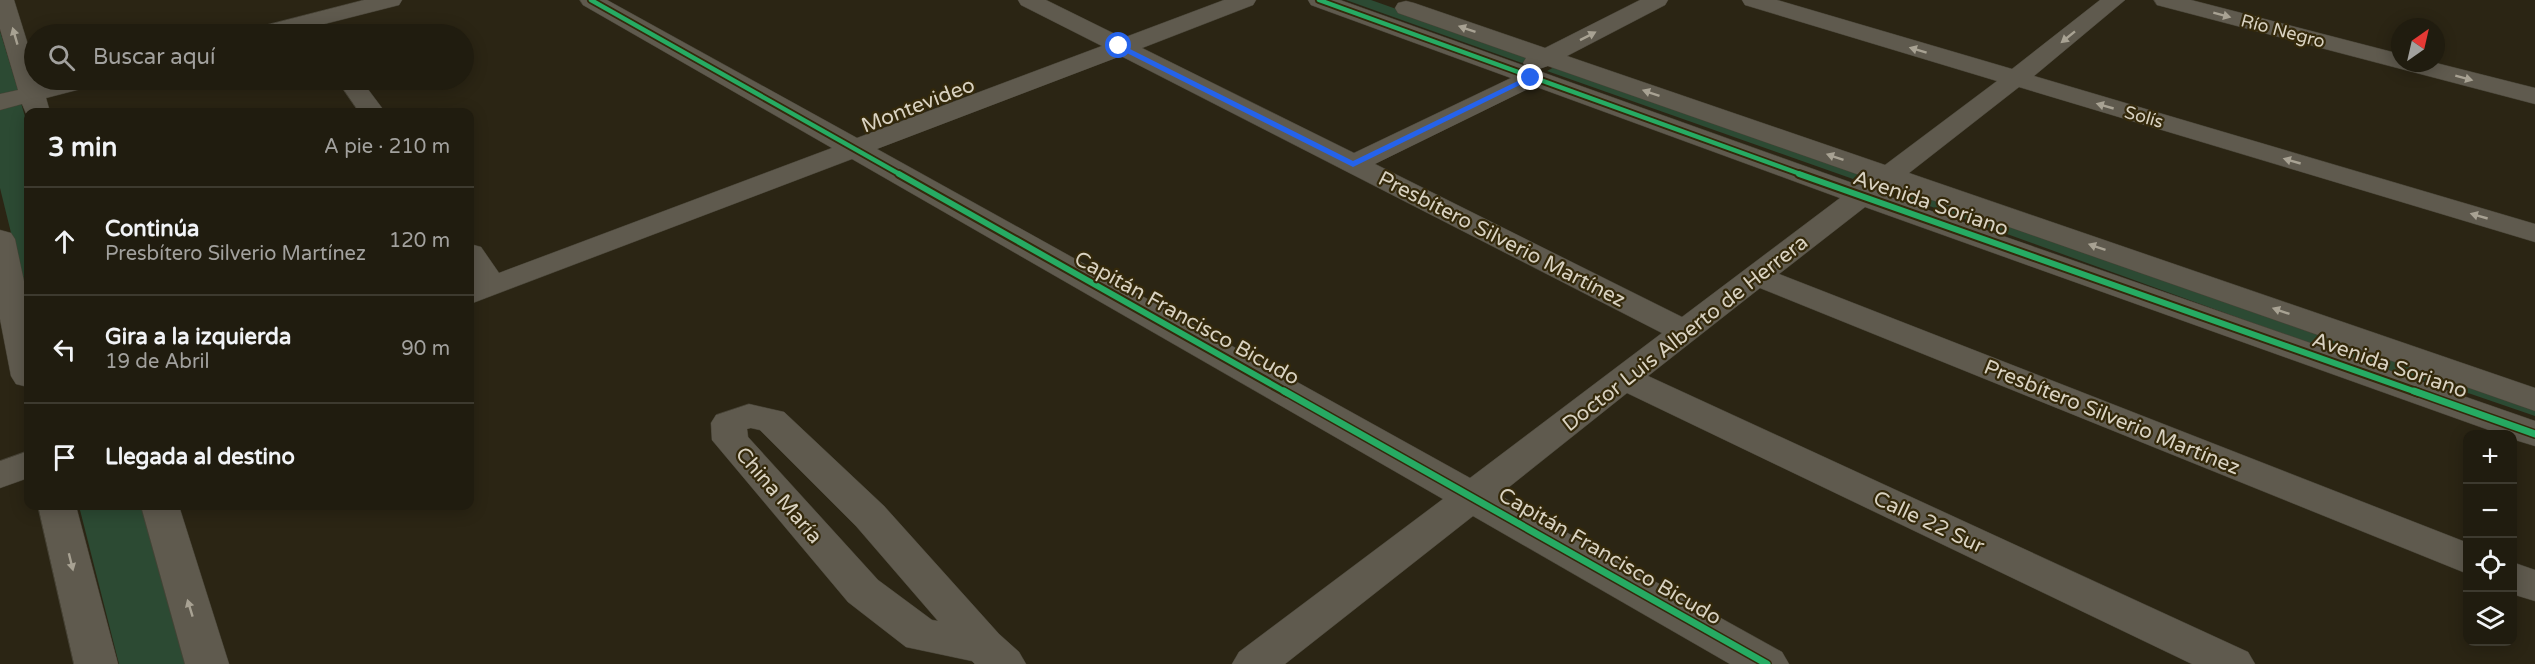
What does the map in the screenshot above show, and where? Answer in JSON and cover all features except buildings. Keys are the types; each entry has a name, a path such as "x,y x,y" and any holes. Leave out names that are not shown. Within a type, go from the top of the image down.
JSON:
{"street":[{"path":"293,0 310,24"},
{"path":"324,24 391,0"},
{"name":"Capitán Francisco Bicudo","path":"591,0 1767,664"},
{"name":"Presbítero Silverio Martínez","path":"1029,0 1686,332"},
{"name":"Montevideo","path":"481,290 1245,0"},
{"name":"Avenida Soriano","path":"1318,0 1863,197 2535,434"},
{"name":"Avenida Soriano","path":"1382,0 2535,400"},
{"path":"1353,164 1524,75 1547,57 1658,0"},
{"name":"Solís","path":"1753,0 2535,233"},
{"name":"Doctor Luis Alberto de Herrera","path":"1254,664 1473,498 1757,276 2016,80 2114,0"},
{"name":"Río Negro","path":"2165,0 2391,59"},
{"path":"7,2 24,63"},
{"path":"2443,72 2535,96"},
{"path":"0,102 35,103 64,90"},
{"path":"356,90 369,108"},
{"path":"0,239 24,356"},
{"path":"474,266 481,290"},
{"name":"Presbítero Silverio Martínez","path":"1757,276 2463,557"},
{"name":"Calle 22 Sur","path":"1625,379 2234,664"},
{"name":"China María","path":"749,416 771,420 870,516 994,655 921,635 863,591 730,440 729,423 749,416"},
{"path":"0,474 24,465"},
{"path":"58,510 96,664"},
{"path":"161,510 207,664"},
{"path":"2517,579 2535,586"}],"green space":[{"path":"1346,0 1371,0 1532,57 1522,63"},
{"path":"0,31 18,90 0,95"},
{"path":"1558,65 1862,171 1853,179 1547,71"},
{"path":"21,103 24,113 24,286 0,188 0,109"},
{"path":"1907,187 2535,409 2535,416 2471,394 2372,366 1899,195"},
{"path":"80,510 143,510 189,664 119,664"}],"cycle path":[{"path":"591,0 1767,664"},
{"path":"1319,0 1863,197 2535,434"}],"route":[{"path":"1119,46 1353,164 1531,78"}]}
